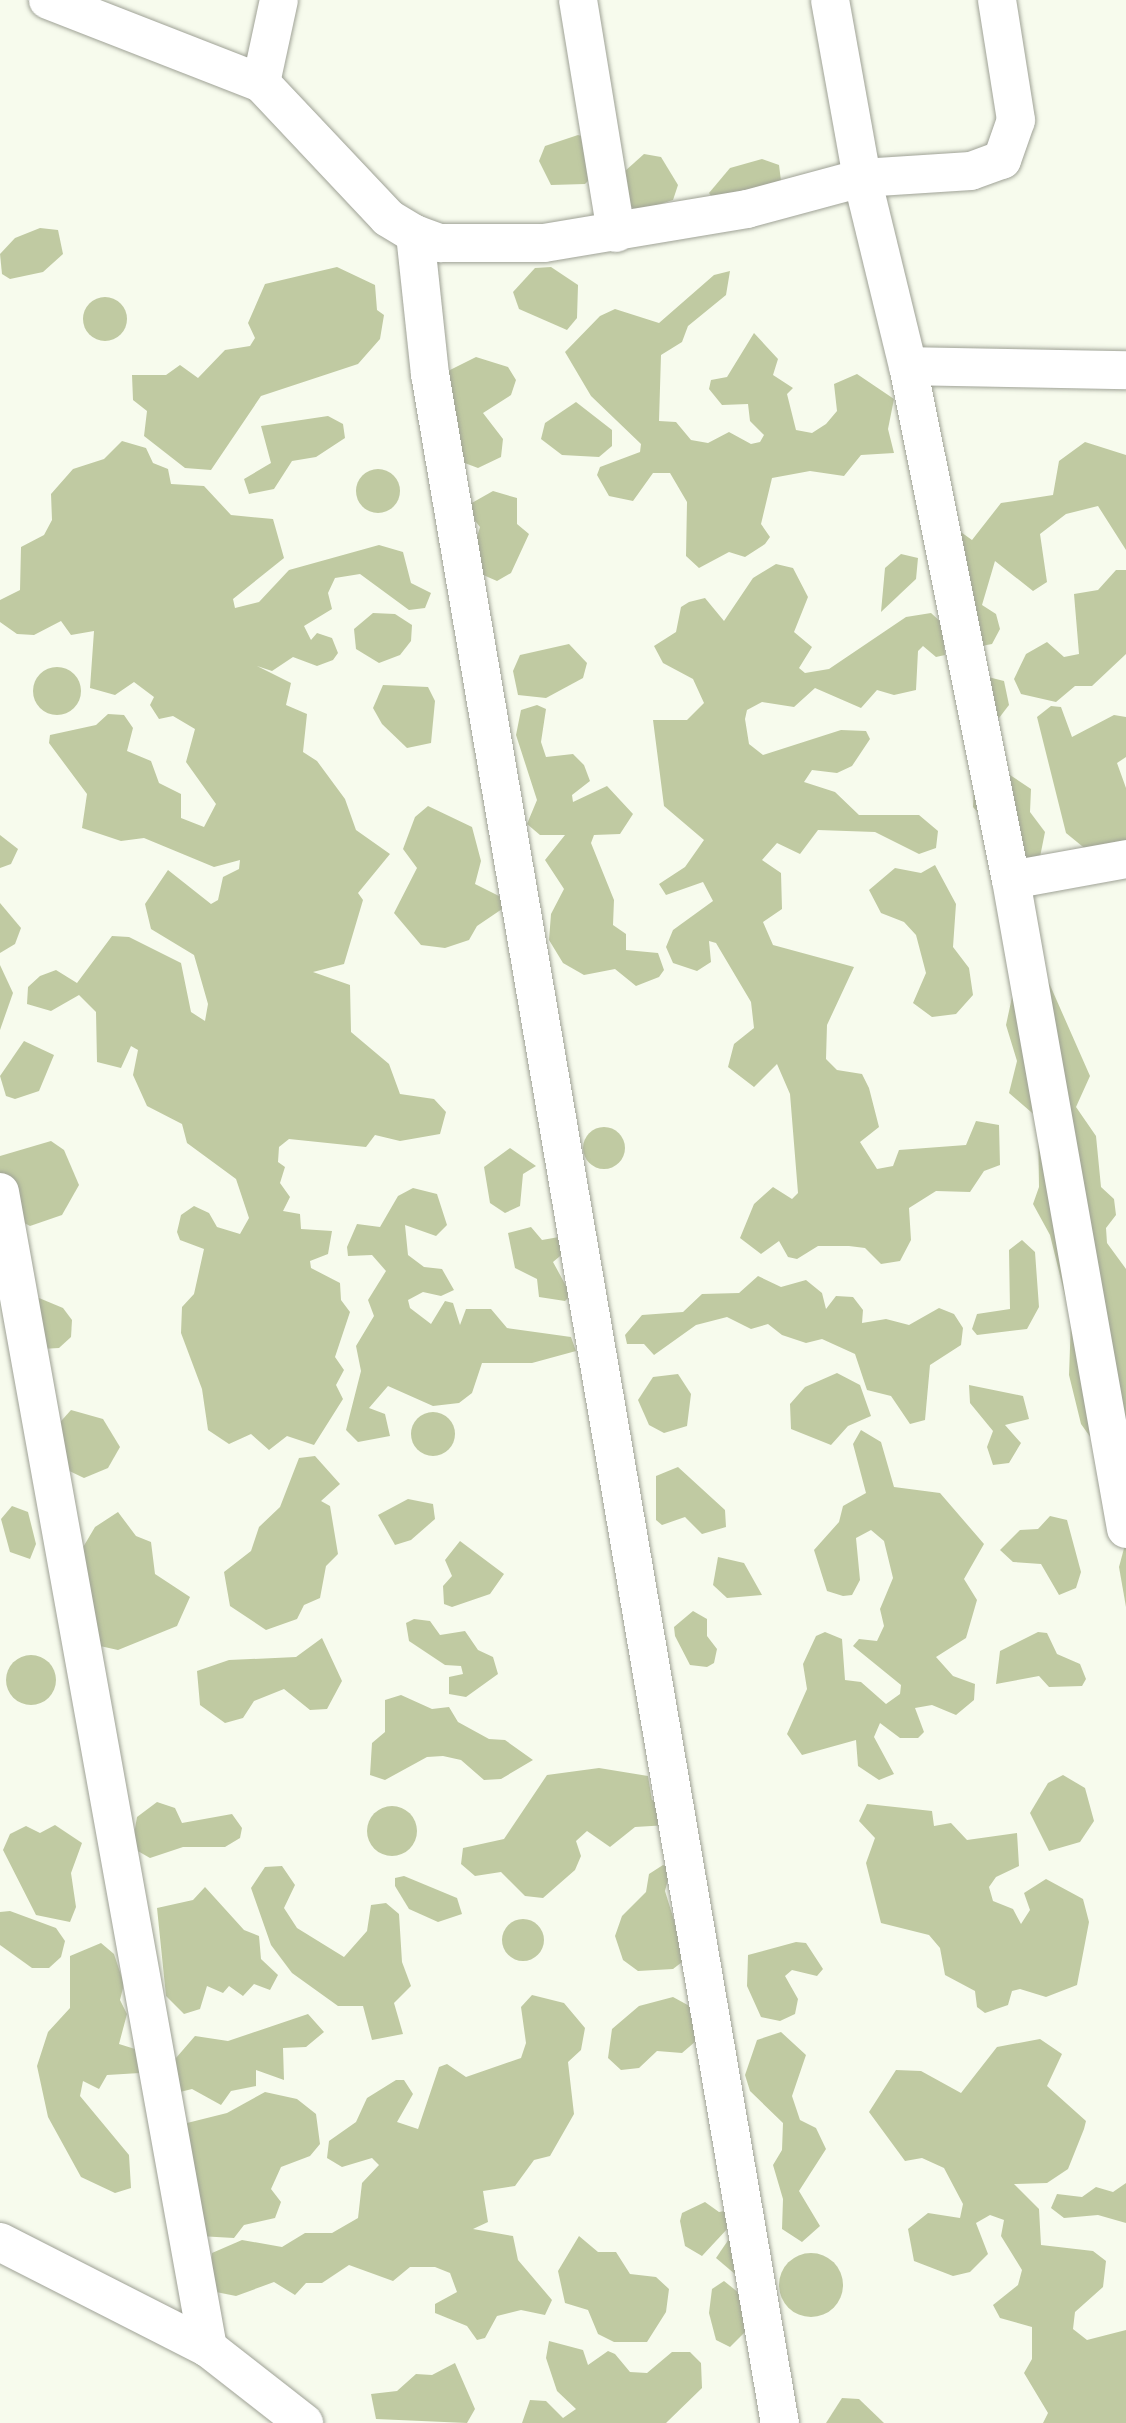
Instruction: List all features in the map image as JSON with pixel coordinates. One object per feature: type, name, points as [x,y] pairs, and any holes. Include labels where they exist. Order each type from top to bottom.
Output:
[{"type":"street","points":[[48,0],[261,83],[388,218],[415,234],[440,243],[544,243],[616,233],[862,178],[971,171],[1002,160],[1016,120],[997,0]]},
{"type":"street","points":[[261,83],[279,0]]},
{"type":"street","points":[[578,0],[616,233]]},
{"type":"street","points":[[830,0],[862,178],[908,366],[1011,880],[1126,1529]]},
{"type":"street","points":[[415,234],[430,374],[780,2423]]},
{"type":"street","points":[[908,366],[1126,370]]},
{"type":"street","points":[[1011,880],[1126,859]]},
{"type":"street","points":[[0,1192],[208,2348]]},
{"type":"street","points":[[0,2242],[208,2348],[297,2421]]},
{"type":"green space","points":[[578,135],[594,140],[597,172],[585,184],[551,185],[539,161],[545,146]]},
{"type":"green space","points":[[644,154],[661,157],[678,185],[673,200],[638,211],[605,189]]},
{"type":"green space","points":[[762,159],[779,165],[781,181],[720,208],[709,193],[730,168]]},
{"type":"green space","points":[[40,228],[58,230],[63,254],[43,272],[10,279],[2,274],[0,254],[15,238]]},
{"type":"green space","points":[[337,267],[375,285],[377,310],[384,315],[380,339],[358,364],[261,396],[211,470],[185,468],[144,436],[147,411],[133,400],[132,375],[166,375],[180,365],[198,378],[225,350],[250,346],[255,338],[248,323],[265,284]]},
{"type":"green space","points":[[551,267],[578,285],[577,318],[567,330],[519,309],[513,292],[535,268]]},
{"type":"green space","points":[[730,271],[726,295],[688,326],[682,342],[661,355],[659,421],[676,422],[691,440],[708,443],[729,432],[751,444],[760,442],[764,435],[750,421],[748,404],[722,405],[709,389],[711,380],[727,377],[754,333],[778,359],[773,375],[793,388],[787,394],[796,430],[812,433],[826,424],[837,411],[834,384],[857,374],[894,399],[888,429],[894,453],[861,455],[844,476],[810,471],[772,478],[761,524],[770,537],[765,544],[745,557],[729,552],[699,568],[686,556],[687,502],[670,473],[653,473],[633,501],[609,496],[597,475],[600,467],[640,452],[641,444],[591,396],[565,352],[600,316],[615,309],[659,323],[714,275]]},
{"type":"green space","points":[[105,297],[114,298],[121,303],[126,310],[126,328],[121,335],[114,340],[105,341],[96,340],[89,335],[84,328],[83,319],[84,310],[89,303],[96,298]]},
{"type":"green space","points":[[476,357],[508,367],[516,380],[511,395],[483,413],[503,439],[501,457],[478,468],[462,462],[446,372]]},
{"type":"green space","points":[[576,402],[612,430],[612,446],[599,457],[562,455],[541,439],[545,423]]},
{"type":"green space","points":[[328,416],[343,424],[345,438],[316,457],[292,461],[274,489],[249,494],[244,479],[271,463],[261,426]]},
{"type":"green space","points":[[122,441],[146,448],[153,463],[168,469],[171,484],[204,486],[231,515],[273,519],[284,558],[233,599],[235,608],[259,602],[289,570],[379,545],[403,552],[411,583],[431,593],[425,608],[409,610],[360,574],[335,578],[328,593],[332,609],[304,626],[311,640],[317,633],[332,638],[338,653],[333,660],[317,666],[293,657],[272,671],[257,666],[291,683],[286,705],[307,714],[303,752],[317,761],[345,799],[356,830],[390,854],[358,893],[363,900],[344,964],[313,972],[350,985],[351,1032],[389,1064],[400,1094],[434,1099],[446,1112],[440,1134],[400,1141],[375,1135],[366,1147],[289,1139],[279,1147],[278,1162],[285,1167],[280,1183],[290,1197],[283,1211],[300,1214],[301,1229],[332,1231],[328,1254],[310,1261],[311,1268],[340,1283],[341,1300],[350,1312],[335,1357],[344,1370],[336,1385],[343,1399],[314,1445],[287,1436],[269,1450],[251,1434],[229,1444],[208,1430],[202,1389],[181,1333],[182,1307],[194,1294],[204,1249],[180,1240],[177,1232],[181,1215],[194,1206],[209,1213],[217,1227],[240,1234],[249,1218],[236,1179],[187,1143],[182,1124],[147,1106],[133,1075],[138,1050],[131,1046],[121,1068],[97,1062],[96,1012],[79,995],[51,1011],[27,1004],[28,987],[40,976],[56,970],[77,983],[112,936],[129,937],[181,963],[191,1012],[205,1021],[208,1004],[194,955],[151,929],[145,904],[168,870],[211,904],[218,900],[223,877],[239,869],[240,860],[214,867],[144,838],[121,841],[82,828],[87,794],[49,743],[50,735],[96,725],[108,714],[124,715],[133,728],[127,751],[151,761],[159,783],[181,794],[181,818],[204,827],[216,804],[186,762],[195,729],[173,716],[159,719],[150,705],[154,697],[134,682],[115,695],[90,688],[94,631],[71,635],[61,621],[34,635],[17,634],[0,622],[0,600],[20,590],[21,547],[44,535],[52,520],[51,494],[73,469],[104,459]]},
{"type":"green space","points":[[1085,442],[1126,455],[1126,550],[1098,506],[1066,514],[1040,534],[1047,582],[1033,591],[995,561],[982,605],[996,614],[1000,629],[992,644],[976,647],[958,530],[972,540],[1001,503],[1053,495],[1059,461]]},
{"type":"green space","points":[[378,469],[393,476],[400,491],[393,506],[378,513],[363,506],[356,491],[363,476]]},
{"type":"green space","points":[[493,491],[517,498],[517,524],[529,534],[511,573],[497,581],[481,574],[475,544],[480,527],[469,513],[470,504]]},
{"type":"green space","points":[[901,554],[918,558],[916,579],[881,612],[885,568]]},
{"type":"green space","points":[[776,564],[793,568],[808,597],[794,632],[812,647],[799,668],[805,673],[829,669],[906,617],[931,613],[942,623],[945,655],[936,657],[923,646],[918,651],[916,690],[894,695],[877,690],[861,708],[815,688],[794,707],[762,702],[747,710],[745,719],[749,744],[763,755],[841,730],[866,731],[870,739],[852,766],[837,773],[812,770],[804,782],[835,792],[859,815],[919,815],[938,831],[936,848],[919,854],[875,832],[818,830],[800,854],[777,843],[762,860],[781,873],[782,909],[763,922],[773,945],[854,967],[827,1025],[826,1059],[837,1070],[862,1074],[869,1088],[879,1127],[860,1142],[877,1169],[893,1166],[899,1150],[966,1145],[976,1121],[999,1125],[1000,1165],[984,1171],[970,1192],[936,1191],[909,1208],[911,1240],[900,1261],[881,1264],[865,1248],[849,1246],[818,1246],[797,1259],[788,1257],[779,1241],[761,1254],[740,1238],[754,1204],[773,1187],[792,1199],[798,1193],[790,1094],[777,1064],[754,1087],[728,1067],[734,1044],[754,1028],[751,1002],[716,943],[709,941],[711,962],[697,971],[673,963],[666,947],[673,930],[713,901],[703,882],[666,895],[659,884],[685,867],[704,840],[664,806],[653,720],[687,720],[704,703],[693,679],[663,663],[654,646],[676,632],[681,607],[689,602],[705,598],[724,621],[753,578]]},
{"type":"green space","points":[[1116,570],[1126,570],[1126,654],[1092,686],[1075,686],[1056,702],[1021,694],[1014,679],[1026,654],[1047,642],[1064,657],[1079,654],[1074,594],[1098,590]]},
{"type":"green space","points":[[373,613],[395,614],[412,625],[411,641],[400,655],[379,663],[356,649],[354,629]]},
{"type":"green space","points":[[569,644],[587,663],[583,678],[546,698],[518,695],[513,671],[520,655]]},
{"type":"green space","points":[[57,667],[74,674],[81,691],[74,708],[57,715],[40,708],[33,691],[40,674]]},
{"type":"green space","points":[[980,675],[1004,681],[1009,705],[999,718],[983,722]]},
{"type":"green space","points":[[383,685],[428,687],[435,701],[431,743],[407,748],[382,724],[373,708]]},
{"type":"green space","points":[[537,705],[546,709],[541,742],[546,757],[573,754],[584,765],[590,781],[572,795],[573,802],[607,786],[633,814],[620,834],[594,835],[591,843],[614,900],[613,925],[626,934],[626,950],[658,953],[664,970],[659,977],[636,986],[615,969],[584,975],[563,963],[549,940],[551,914],[564,889],[545,860],[565,835],[540,835],[527,824],[537,800],[516,735],[521,710]]},
{"type":"green space","points":[[1051,706],[1061,707],[1072,737],[1114,715],[1126,717],[1126,757],[1117,763],[1126,788],[1126,850],[1093,855],[1066,833],[1037,717]]},
{"type":"green space","points":[[1010,775],[1031,789],[1030,812],[1045,832],[1040,857],[1027,867],[973,807],[974,789],[985,777]]},
{"type":"green space","points":[[428,806],[472,827],[481,861],[475,884],[505,899],[505,907],[477,926],[469,940],[445,948],[421,945],[394,913],[417,868],[403,849],[415,817]]},
{"type":"green space","points":[[0,835],[18,849],[11,864],[0,868]]},
{"type":"green space","points":[[935,865],[956,904],[953,947],[969,968],[973,995],[956,1014],[932,1017],[913,1003],[926,973],[916,935],[904,922],[881,913],[869,890],[895,868],[921,873]]},
{"type":"green space","points":[[0,903],[21,928],[15,944],[0,953]]},
{"type":"green space","points":[[0,965],[13,993],[0,1030]]},
{"type":"green space","points":[[1042,967],[1090,1076],[1076,1107],[1096,1136],[1101,1187],[1114,1199],[1116,1215],[1106,1228],[1107,1243],[1126,1269],[1126,1456],[1091,1438],[1081,1424],[1069,1375],[1071,1320],[1050,1235],[1033,1204],[1039,1187],[1038,1118],[1009,1093],[1017,1061],[1006,1025],[1014,988]]},
{"type":"green space","points":[[24,1041],[54,1055],[39,1091],[15,1099],[6,1096],[0,1076]]},
{"type":"green space","points":[[604,1127],[619,1133],[625,1148],[619,1163],[604,1169],[589,1163],[583,1148],[589,1133]]},
{"type":"green space","points":[[51,1141],[64,1150],[79,1185],[62,1215],[30,1226],[0,1210],[0,1156]]},
{"type":"green space","points":[[510,1148],[536,1166],[523,1174],[520,1206],[505,1213],[490,1203],[484,1167]]},
{"type":"green space","points":[[413,1188],[437,1194],[447,1225],[436,1236],[405,1225],[408,1255],[424,1267],[442,1269],[454,1290],[441,1296],[423,1292],[408,1300],[410,1308],[431,1324],[445,1301],[453,1303],[460,1325],[466,1309],[491,1309],[507,1328],[571,1337],[576,1351],[532,1363],[482,1363],[472,1393],[459,1403],[433,1406],[388,1386],[369,1408],[385,1414],[390,1436],[358,1442],[346,1430],[361,1371],[356,1346],[374,1316],[368,1300],[386,1271],[372,1255],[348,1256],[347,1247],[357,1224],[380,1227],[398,1196]]},
{"type":"green space","points":[[531,1227],[542,1240],[559,1237],[566,1251],[553,1262],[571,1295],[565,1301],[539,1297],[537,1279],[515,1268],[508,1233]]},
{"type":"green space","points":[[1022,1240],[1035,1252],[1039,1307],[1027,1329],[977,1335],[972,1329],[977,1314],[1010,1309],[1009,1250]]},
{"type":"green space","points":[[758,1276],[781,1287],[806,1280],[822,1293],[826,1309],[836,1296],[853,1297],[863,1310],[862,1323],[886,1319],[909,1325],[939,1308],[954,1314],[963,1328],[961,1345],[930,1365],[925,1420],[910,1424],[891,1396],[867,1390],[855,1354],[822,1339],[806,1343],[782,1335],[768,1324],[751,1329],[727,1317],[696,1325],[654,1355],[644,1344],[627,1344],[625,1335],[642,1315],[683,1312],[702,1294],[739,1293]]},
{"type":"green space","points":[[39,1298],[63,1308],[72,1320],[71,1337],[59,1348],[41,1349],[31,1301]]},
{"type":"green space","points":[[837,1373],[860,1385],[871,1416],[848,1426],[831,1445],[791,1429],[790,1404],[805,1387]]},
{"type":"green space","points":[[678,1374],[691,1394],[687,1426],[664,1433],[649,1425],[638,1400],[653,1377]]},
{"type":"green space","points":[[969,1385],[1023,1396],[1029,1419],[1005,1425],[1021,1443],[1009,1463],[993,1465],[987,1447],[993,1431],[970,1403]]},
{"type":"green space","points":[[71,1410],[103,1419],[120,1447],[108,1468],[84,1478],[61,1467],[54,1429]]},
{"type":"green space","points":[[433,1412],[448,1419],[455,1434],[448,1449],[433,1456],[418,1449],[411,1434],[418,1419]]},
{"type":"green space","points":[[861,1430],[881,1442],[894,1487],[940,1493],[984,1544],[964,1579],[977,1600],[966,1638],[936,1657],[953,1676],[975,1684],[974,1700],[956,1715],[932,1705],[915,1708],[924,1732],[918,1738],[900,1738],[880,1723],[874,1737],[894,1774],[879,1780],[858,1766],[856,1740],[802,1755],[787,1734],[807,1689],[803,1664],[816,1636],[825,1632],[842,1639],[845,1680],[861,1682],[886,1704],[900,1694],[901,1685],[853,1646],[859,1639],[877,1641],[884,1626],[880,1609],[893,1578],[884,1541],[871,1530],[856,1538],[860,1580],[852,1595],[843,1596],[827,1591],[814,1550],[839,1522],[843,1506],[866,1493],[853,1444]]},
{"type":"green space","points":[[315,1456],[340,1484],[321,1501],[330,1506],[338,1554],[326,1566],[320,1598],[304,1605],[297,1619],[266,1630],[230,1606],[224,1572],[251,1551],[259,1527],[280,1507],[299,1458]]},
{"type":"green space","points":[[678,1467],[725,1510],[726,1527],[702,1534],[685,1517],[662,1525],[656,1520],[656,1476]]},
{"type":"green space","points":[[408,1499],[433,1504],[435,1519],[411,1540],[395,1545],[378,1515]]},
{"type":"green space","points":[[12,1506],[28,1512],[36,1544],[30,1559],[10,1552],[1,1519]]},
{"type":"green space","points":[[118,1512],[136,1536],[151,1542],[155,1574],[190,1597],[177,1626],[118,1650],[100,1646],[82,1549],[95,1527]]},
{"type":"green space","points":[[1050,1516],[1067,1520],[1081,1572],[1076,1588],[1059,1595],[1041,1564],[1013,1562],[1000,1550],[1020,1530],[1038,1529]]},
{"type":"green space","points":[[460,1541],[504,1574],[490,1594],[452,1607],[444,1604],[443,1586],[452,1576],[445,1560]]},
{"type":"green space","points":[[1126,1541],[1126,1607],[1119,1567]]},
{"type":"green space","points":[[718,1557],[744,1563],[762,1595],[727,1598],[713,1585]]},
{"type":"green space","points":[[693,1611],[707,1619],[707,1636],[717,1649],[714,1663],[707,1667],[690,1665],[675,1636],[674,1627]]},
{"type":"green space","points":[[414,1619],[430,1621],[440,1635],[465,1631],[478,1650],[493,1657],[498,1674],[466,1697],[449,1694],[449,1677],[463,1674],[461,1666],[445,1665],[409,1641],[406,1623]]},
{"type":"green space","points":[[1038,1632],[1047,1633],[1057,1654],[1080,1664],[1086,1679],[1082,1686],[1049,1687],[1039,1676],[996,1684],[1000,1651]]},
{"type":"green space","points":[[322,1638],[342,1681],[327,1709],[310,1710],[284,1689],[254,1701],[243,1718],[225,1723],[200,1705],[197,1671],[229,1660],[296,1657]]},
{"type":"green space","points":[[31,1655],[49,1662],[56,1680],[49,1698],[31,1705],[13,1698],[6,1680],[13,1662]]},
{"type":"green space","points":[[401,1695],[432,1709],[449,1707],[458,1722],[489,1739],[505,1740],[533,1760],[501,1779],[484,1780],[461,1760],[443,1756],[427,1757],[385,1780],[370,1775],[372,1743],[385,1732],[385,1700]]},
{"type":"green space","points":[[599,1768],[648,1776],[652,1800],[676,1807],[668,1825],[635,1827],[610,1847],[587,1831],[576,1841],[581,1856],[575,1870],[543,1898],[525,1896],[501,1872],[475,1876],[461,1864],[463,1848],[504,1839],[547,1775]]},
{"type":"green space","points":[[1063,1775],[1085,1788],[1094,1821],[1080,1842],[1049,1851],[1030,1813],[1048,1783]]},
{"type":"green space","points":[[157,1802],[175,1808],[182,1823],[232,1814],[242,1828],[240,1838],[225,1847],[183,1847],[150,1858],[136,1850],[134,1834],[137,1817]]},
{"type":"green space","points":[[867,1804],[932,1811],[934,1826],[951,1823],[967,1840],[1017,1833],[1019,1866],[996,1877],[989,1887],[993,1901],[1013,1909],[1021,1924],[1030,1910],[1024,1893],[1046,1879],[1083,1899],[1089,1922],[1077,1985],[1046,1997],[1020,1989],[1012,1991],[1008,2005],[985,2013],[977,2007],[975,1991],[945,1975],[940,1948],[929,1935],[881,1923],[866,1863],[875,1838],[859,1821]]},
{"type":"green space","points":[[392,1806],[409,1814],[417,1831],[409,1848],[392,1856],[375,1848],[367,1831],[375,1814]]},
{"type":"green space","points":[[55,1825],[82,1843],[71,1873],[76,1907],[70,1922],[36,1915],[3,1850],[10,1834],[26,1826],[40,1833]]},
{"type":"green space","points":[[663,1865],[671,1868],[665,1891],[686,1959],[673,1969],[638,1971],[623,1960],[615,1936],[622,1916],[646,1892],[649,1874]]},
{"type":"green space","points":[[282,1866],[295,1885],[284,1908],[297,1928],[344,1957],[367,1931],[371,1905],[386,1903],[399,1914],[402,1962],[411,1986],[394,2003],[403,2034],[372,2040],[363,2006],[338,2006],[292,1973],[271,1945],[251,1888],[265,1867]]},
{"type":"green space","points":[[404,1876],[457,1898],[462,1914],[438,1922],[409,1909],[395,1886],[395,1878]]},
{"type":"green space","points":[[205,1887],[244,1930],[259,1936],[261,1959],[278,1975],[270,1990],[254,1984],[243,1996],[229,1986],[223,1993],[207,1986],[200,2009],[184,2014],[166,1996],[157,1908],[193,1900]]},
{"type":"green space","points":[[10,1911],[56,1928],[65,1941],[61,1957],[49,1968],[32,1968],[0,1945],[0,1912]]},
{"type":"green space","points":[[523,1919],[538,1925],[544,1940],[538,1955],[523,1961],[508,1955],[502,1940],[508,1925]]},
{"type":"green space","points":[[796,1942],[806,1943],[823,1969],[817,1976],[792,1970],[785,1976],[798,1999],[795,2014],[780,2021],[761,2017],[747,1986],[748,1955]]},
{"type":"green space","points":[[101,1943],[114,1954],[124,1984],[120,2000],[127,2014],[119,2044],[135,2049],[140,2073],[107,2075],[99,2089],[83,2081],[80,2096],[129,2155],[131,2188],[115,2193],[81,2177],[48,2117],[37,2066],[48,2032],[70,2008],[70,1956]]},
{"type":"green space","points":[[532,1995],[564,2003],[585,2028],[581,2050],[568,2062],[574,2114],[550,2156],[534,2160],[515,2186],[483,2191],[488,2222],[473,2229],[513,2236],[518,2260],[552,2300],[545,2315],[521,2310],[497,2316],[485,2338],[477,2340],[467,2326],[435,2313],[435,2304],[457,2292],[450,2273],[435,2267],[410,2267],[393,2281],[349,2265],[322,2283],[306,2283],[295,2295],[274,2282],[236,2296],[211,2291],[212,2253],[242,2240],[282,2247],[305,2233],[332,2233],[358,2218],[362,2183],[379,2165],[372,2158],[342,2167],[327,2158],[329,2141],[356,2122],[367,2098],[396,2080],[404,2080],[413,2094],[397,2122],[418,2129],[439,2067],[447,2064],[466,2077],[521,2058],[526,2043],[521,2007]]},
{"type":"green space","points":[[673,1997],[695,2009],[696,2041],[682,2053],[657,2051],[639,2068],[621,2070],[608,2058],[612,2029],[639,2006]]},
{"type":"green space","points":[[308,2014],[324,2032],[306,2047],[283,2048],[284,2080],[256,2070],[256,2086],[231,2091],[221,2105],[192,2089],[176,2093],[163,2073],[195,2036],[228,2041]]},
{"type":"green space","points":[[781,2032],[806,2055],[792,2096],[800,2120],[816,2128],[826,2149],[799,2191],[820,2226],[802,2242],[782,2229],[783,2199],[773,2165],[782,2150],[783,2123],[750,2091],[745,2075],[757,2040]]},
{"type":"green space","points":[[1040,2039],[1062,2054],[1047,2086],[1086,2121],[1068,2169],[1047,2183],[1014,2184],[1039,2209],[1041,2245],[1093,2251],[1106,2261],[1103,2287],[1075,2312],[1073,2329],[1087,2340],[1126,2330],[1126,2423],[1043,2423],[1048,2413],[1024,2373],[1032,2359],[1032,2327],[1000,2318],[993,2305],[1018,2285],[1022,2270],[1001,2236],[1004,2220],[990,2215],[976,2223],[988,2254],[970,2272],[953,2276],[914,2261],[908,2229],[928,2213],[960,2218],[963,2204],[944,2168],[922,2158],[905,2161],[869,2112],[896,2070],[921,2071],[961,2093],[997,2047]]},
{"type":"green space","points":[[265,2092],[297,2099],[316,2114],[320,2144],[310,2156],[281,2167],[271,2189],[281,2202],[275,2218],[244,2225],[234,2238],[199,2236],[187,2123],[227,2113]]},
{"type":"green space","points":[[1126,2183],[1126,2223],[1098,2215],[1064,2218],[1051,2208],[1057,2194],[1082,2197],[1096,2187],[1113,2192]]},
{"type":"green space","points":[[705,2202],[719,2212],[736,2209],[729,2227],[702,2256],[685,2246],[680,2221],[682,2213]]},
{"type":"green space","points":[[579,2236],[598,2252],[616,2252],[630,2274],[656,2277],[669,2289],[666,2312],[647,2342],[614,2342],[598,2334],[588,2310],[565,2303],[558,2271]]},
{"type":"green space","points":[[731,2236],[742,2280],[716,2258]]},
{"type":"green space","points":[[811,2253],[823,2255],[834,2262],[841,2273],[841,2297],[834,2308],[823,2315],[811,2317],[799,2315],[788,2308],[781,2297],[779,2285],[781,2273],[788,2262],[799,2255]]},
{"type":"green space","points":[[724,2281],[744,2297],[747,2330],[730,2347],[716,2340],[709,2313],[712,2289]]},
{"type":"green space","points":[[549,2341],[583,2350],[588,2365],[608,2351],[615,2354],[630,2372],[647,2373],[672,2352],[690,2352],[701,2363],[702,2388],[666,2423],[522,2423],[530,2400],[546,2401],[563,2418],[576,2409],[557,2391],[546,2358]]},
{"type":"green space","points":[[455,2363],[475,2409],[467,2423],[376,2419],[371,2394],[397,2391],[416,2374],[432,2375]]},
{"type":"green space","points":[[842,2398],[859,2399],[884,2423],[826,2423]]}]
